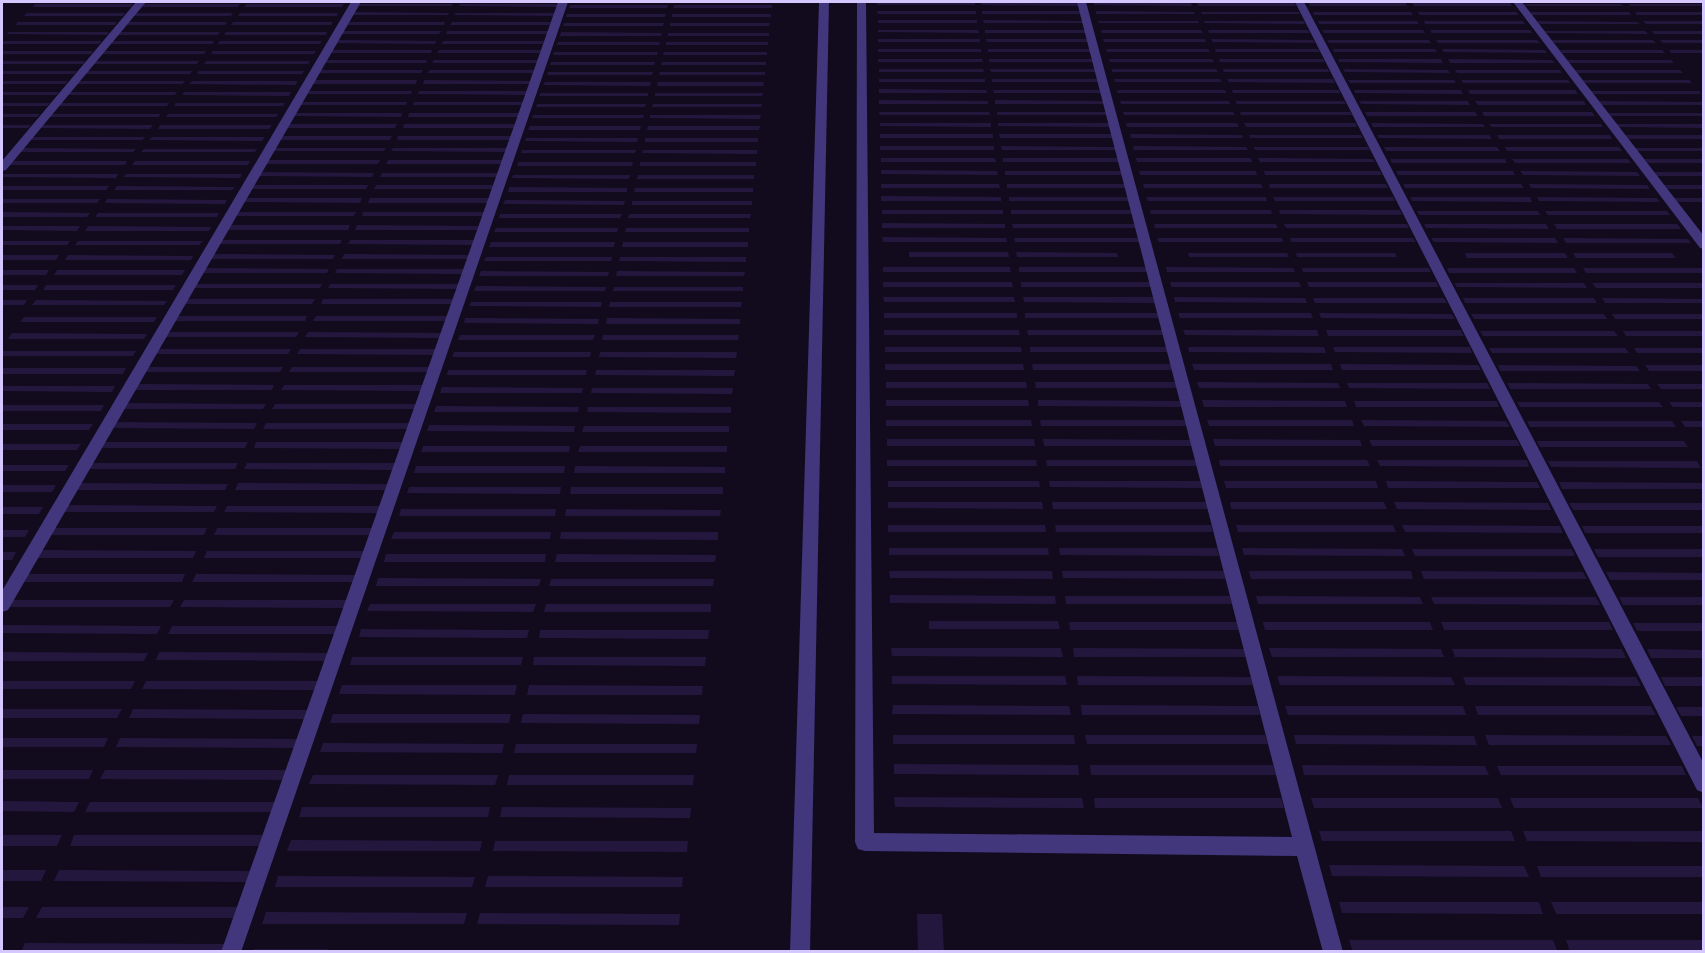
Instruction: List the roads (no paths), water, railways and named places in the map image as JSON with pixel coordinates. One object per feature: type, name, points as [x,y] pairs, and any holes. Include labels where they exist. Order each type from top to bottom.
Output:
[{"type":"lane","points":[[2,168],[141,2]]},
{"type":"lane","points":[[2,605],[356,2]]},
{"type":"lane","points":[[231,951],[563,2]]},
{"type":"lane","points":[[800,951],[824,2]]},
{"type":"lane","points":[[861,2],[865,842],[1304,847]]},
{"type":"lane","points":[[1082,2],[1333,951]]},
{"type":"lane","points":[[1299,2],[1704,784]]},
{"type":"lane","points":[[1517,2],[1704,245]]}]
